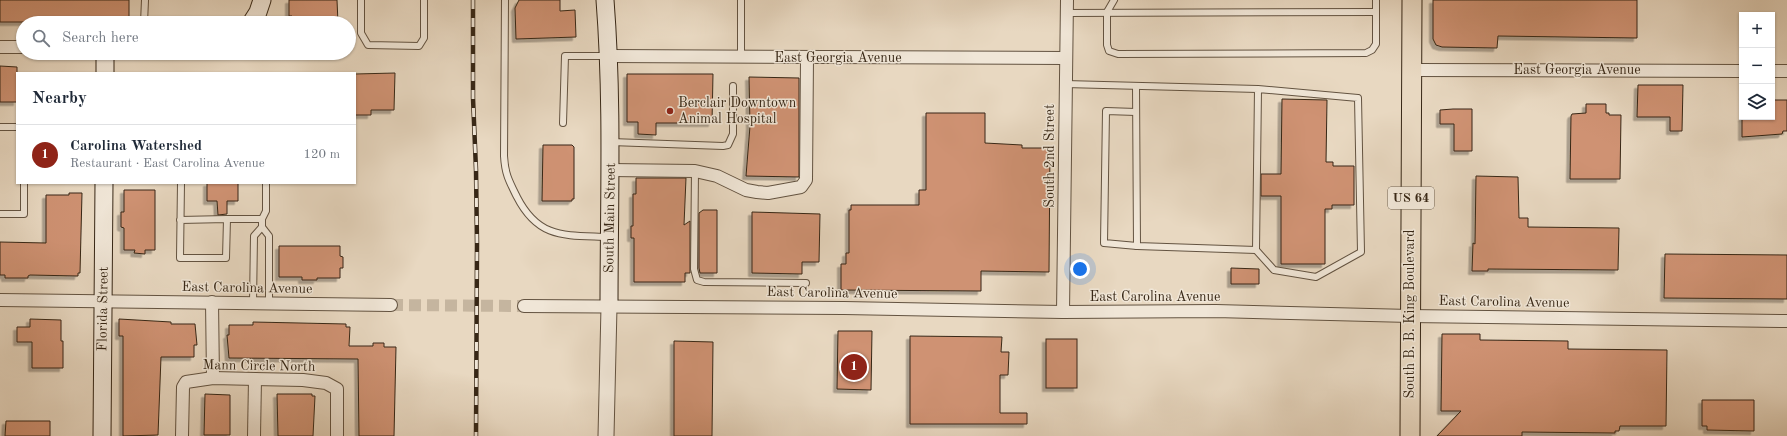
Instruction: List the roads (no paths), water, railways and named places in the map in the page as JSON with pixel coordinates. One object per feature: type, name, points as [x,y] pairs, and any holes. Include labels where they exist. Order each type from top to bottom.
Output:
[{"type":"main road","name":"South Main Street","points":[[605,0],[610,56],[611,142],[609,307]]},
{"type":"main road","name":"South B. B. King Boulevard","points":[[1410,436],[1413,70],[1412,0]]},
{"type":"main road","points":[[105,60],[105,72]]},
{"type":"main road","name":"Florida Street","points":[[102,436],[104,184]]},
{"type":"street","name":"South 2nd Street","points":[[1063,312],[1067,0]]},
{"type":"street","points":[[0,47],[16,48]]},
{"type":"street","name":"East Georgia Avenue","points":[[610,56],[741,58],[1066,58]]},
{"type":"street","points":[[610,170],[695,171],[717,176],[746,190],[768,193],[801,187],[806,180],[807,58]]},
{"type":"street","name":"East Georgia Avenue","points":[[1413,70],[1739,71]]},
{"type":"street","points":[[1775,71],[1787,71]]},
{"type":"street","name":"East Carolina Avenue","points":[[0,300],[103,300],[391,305]]},
{"type":"street","points":[[212,302],[212,378]]},
{"type":"street","name":"East Carolina Avenue","points":[[524,306],[844,308],[1063,312],[1216,311],[1410,316],[1787,321]]},
{"type":"street","name":"South Main Street","points":[[606,436],[609,307]]},
{"type":"street","name":"Mann Circle North","points":[[182,436],[182,387],[186,382],[212,378],[303,380],[326,383],[337,389],[337,436]]},
{"type":"street","points":[[254,436],[255,379]]},
{"type":"lane","points":[[144,16],[145,0]]},
{"type":"lane","points":[[361,0],[361,33],[368,45],[419,46],[424,38],[424,0]]},
{"type":"lane","points":[[505,0],[505,173],[518,199],[530,218],[541,227],[560,234],[609,237]]},
{"type":"lane","points":[[741,0],[741,58]]},
{"type":"lane","points":[[1114,0],[1107,12],[1107,45],[1109,51],[1118,54],[1366,53],[1372,50],[1376,44],[1376,0]]},
{"type":"lane","points":[[1066,13],[1376,12]]},
{"type":"lane","points":[[563,122],[565,56],[610,56]]},
{"type":"lane","points":[[1065,84],[1258,89],[1358,98],[1361,252],[1316,278],[1274,270],[1256,250],[1258,89]]},
{"type":"lane","points":[[611,142],[728,145],[734,134],[733,86]]},
{"type":"lane","points":[[1136,86],[1137,246]]},
{"type":"lane","points":[[1136,112],[1106,111],[1104,243],[1137,246],[1256,250]]},
{"type":"lane","points":[[0,127],[16,128]]},
{"type":"lane","points":[[695,171],[694,269],[697,280],[704,282],[806,283]]},
{"type":"lane","points":[[0,214],[24,214],[24,184]]},
{"type":"lane","points":[[181,184],[180,258],[226,258],[226,220]]},
{"type":"lane","points":[[266,184],[266,211],[262,219],[262,227],[269,236],[268,303]]},
{"type":"lane","points":[[180,220],[262,219]]},
{"type":"lane","points":[[253,303],[254,236],[262,227]]},
{"type":"tunnel","points":[[391,305],[524,306]]},
{"type":"railway","points":[[473,0],[473,98],[477,244],[476,436]]},
{"type":"place","name":"Berclair Downtown Animal Hospital","points":[[670,111]]},
{"type":"place","name":"Carolina Watershed","points":[[854,367]]}]
